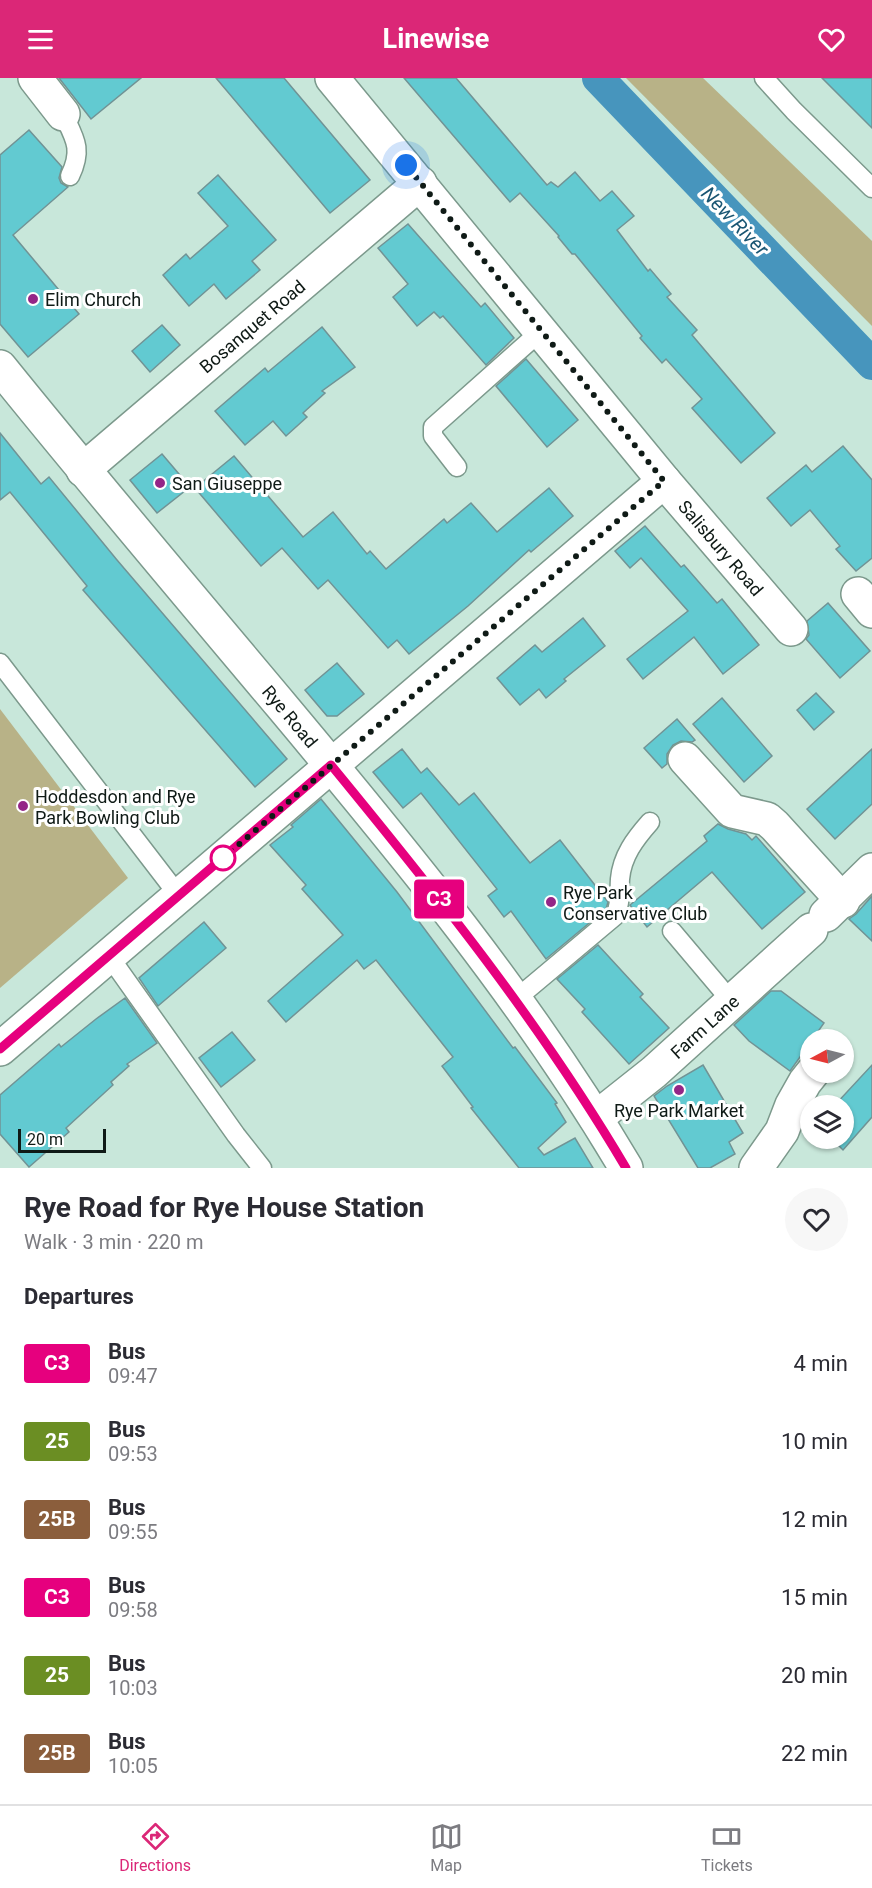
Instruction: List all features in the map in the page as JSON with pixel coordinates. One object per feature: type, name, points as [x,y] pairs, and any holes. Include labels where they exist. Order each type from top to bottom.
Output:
[{"type":"street","name":"Salisbury Road","points":[[332,78],[664,481],[791,629]]},
{"type":"street","points":[[43,81],[63,114]]},
{"type":"street","name":"Bosanquet Road","points":[[83,470],[420,183]]},
{"type":"street","name":"Rye Road","points":[[0,367],[429,886],[516,999],[596,1118],[626,1168]]},
{"type":"street","points":[[0,1049],[664,481]]},
{"type":"street","points":[[685,759],[732,811],[767,819],[775,826],[827,915]]},
{"type":"street","name":"Farm Lane","points":[[596,1118],[654,1072],[732,1002],[827,915],[872,870]]},
{"type":"street","points":[[756,1168],[782,1131],[792,1105],[804,1083]]},
{"type":"lane","points":[[764,78],[872,188]]},
{"type":"lane","points":[[63,114],[77,142],[77,161],[70,176]]},
{"type":"lane","points":[[457,467],[433,436],[433,427],[541,331]]},
{"type":"lane","points":[[0,663],[179,896]]},
{"type":"lane","points":[[516,999],[615,916],[619,908],[623,865],[629,849],[650,822]]},
{"type":"lane","points":[[672,931],[732,1002]]},
{"type":"lane","points":[[109,956],[262,1168]]},
{"type":"shaded area","points":[[626,78],[703,78],[872,241],[872,326]]},
{"type":"shaded area","points":[[0,709],[128,878],[0,988]]},
{"type":"building","points":[[59,78],[141,78],[91,119]]},
{"type":"building","points":[[216,78],[284,78],[370,180],[330,213]]},
{"type":"building","points":[[404,78],[456,78],[547,185],[551,182],[558,187],[575,172],[600,201],[612,191],[634,216],[617,230],[648,271],[650,269],[671,294],[667,297],[697,330],[692,335],[775,433],[741,463],[692,408],[702,399],[666,359],[662,363],[575,254],[572,254],[520,193],[510,202]]},
{"type":"building","points":[[822,78],[872,78],[872,128]]},
{"type":"building","points":[[29,130],[62,167],[59,178],[61,183],[68,187],[13,235],[79,314],[28,357],[0,324],[0,155]]},
{"type":"building","points":[[218,175],[276,240],[252,261],[260,270],[226,299],[214,284],[189,306],[163,275],[186,254],[190,259],[228,226],[198,193]]},
{"type":"building","points":[[408,224],[481,307],[485,303],[514,338],[486,365],[443,316],[440,318],[434,312],[417,326],[393,297],[408,284],[378,248]]},
{"type":"building","points":[[162,325],[180,345],[150,372],[132,351]]},
{"type":"building","points":[[322,327],[355,367],[322,391],[325,393],[303,413],[307,417],[286,436],[273,421],[245,445],[215,411],[265,368],[268,372]]},
{"type":"building","points":[[526,359],[578,420],[547,447],[496,386]]},
{"type":"building","points":[[0,433],[41,484],[49,477],[287,759],[255,787],[83,590],[87,586],[10,492],[0,500]]},
{"type":"building","points":[[843,446],[872,480],[872,558],[856,571],[836,549],[840,546],[810,510],[791,526],[767,498],[806,465],[812,472]]},
{"type":"building","name":"San Giuseppe","points":[[162,454],[190,487],[157,513],[130,480]]},
{"type":"building","points":[[234,456],[303,537],[333,512],[367,554],[370,551],[386,569],[444,519],[447,523],[471,503],[497,532],[549,488],[573,516],[531,552],[529,550],[468,606],[409,654],[397,640],[388,648],[328,580],[318,589],[282,548],[261,566],[195,488]]},
{"type":"building","points":[[645,526],[681,567],[684,565],[717,603],[722,599],[759,645],[723,674],[694,637],[643,679],[627,659],[688,611],[641,558],[630,568],[615,551]]},
{"type":"building","points":[[828,603],[870,651],[840,678],[806,639],[809,635],[807,621]]},
{"type":"building","points":[[583,618],[605,646],[564,679],[566,681],[546,698],[539,689],[520,705],[497,678],[535,645],[542,652]]},
{"type":"building","points":[[337,663],[364,694],[337,716],[327,716],[305,690]]},
{"type":"building","points":[[816,693],[834,712],[814,730],[797,710]]},
{"type":"building","points":[[722,698],[772,756],[744,782],[693,724]]},
{"type":"building","points":[[677,719],[695,740],[681,741],[673,745],[667,754],[667,764],[662,768],[644,748]]},
{"type":"building","points":[[402,749],[421,773],[427,768],[459,805],[474,793],[530,863],[560,840],[608,902],[606,909],[546,959],[511,911],[504,917],[488,896],[497,889],[421,793],[403,808],[373,772]]},
{"type":"building","points":[[872,749],[872,804],[835,839],[807,809]]},
{"type":"building","points":[[321,799],[397,892],[513,1048],[515,1047],[557,1103],[555,1104],[566,1122],[538,1148],[544,1155],[575,1138],[593,1168],[519,1168],[471,1108],[473,1107],[442,1066],[453,1057],[376,960],[364,969],[357,960],[286,1022],[268,1001],[343,935],[302,889],[306,885],[270,845],[293,827],[291,825]]},
{"type":"building","points":[[718,824],[746,834],[752,840],[756,836],[805,892],[762,929],[712,872],[647,927],[630,905],[707,841],[704,836]]},
{"type":"building","points":[[872,896],[872,941],[849,919]]},
{"type":"building","points":[[204,922],[226,948],[158,1006],[139,978]]},
{"type":"building","points":[[598,945],[643,994],[640,997],[669,1028],[629,1064],[582,1012],[585,1009],[557,979]]},
{"type":"building","points":[[771,991],[781,991],[824,1023],[820,1029],[800,1029],[800,1057],[790,1071],[749,1041],[734,1025]]},
{"type":"building","points":[[125,998],[157,1043],[127,1064],[129,1066],[111,1082],[113,1085],[66,1128],[69,1132],[29,1167],[0,1134],[0,1095],[59,1044],[61,1047]]},
{"type":"building","points":[[232,1032],[255,1060],[221,1087],[199,1058]]},
{"type":"building","points":[[703,1065],[743,1133],[729,1142],[735,1154],[710,1168],[698,1168],[654,1096]]},
{"type":"building","points":[[872,1065],[872,1117],[854,1137],[854,1095],[844,1095]]},
{"type":"waterway","name":"New River","points":[[598,78],[872,364]]},
{"type":"bus line","name":"C3","points":[[0,1049],[331,765],[429,886],[516,999],[596,1118],[626,1168]]},
{"type":"place","name":"Elim Church","points":[[33,299]]},
{"type":"place","name":"San Giuseppe","points":[[160,483]]},
{"type":"place","name":"Hoddesdon and Rye Park Bowling Club","points":[[23,806]]},
{"type":"place","name":"Rye Park Conservative Club","points":[[551,902]]},
{"type":"place","name":"Rye Park Market","points":[[679,1090]]},
{"type":"route","points":[[223,858],[664,481],[406,165]]}]
